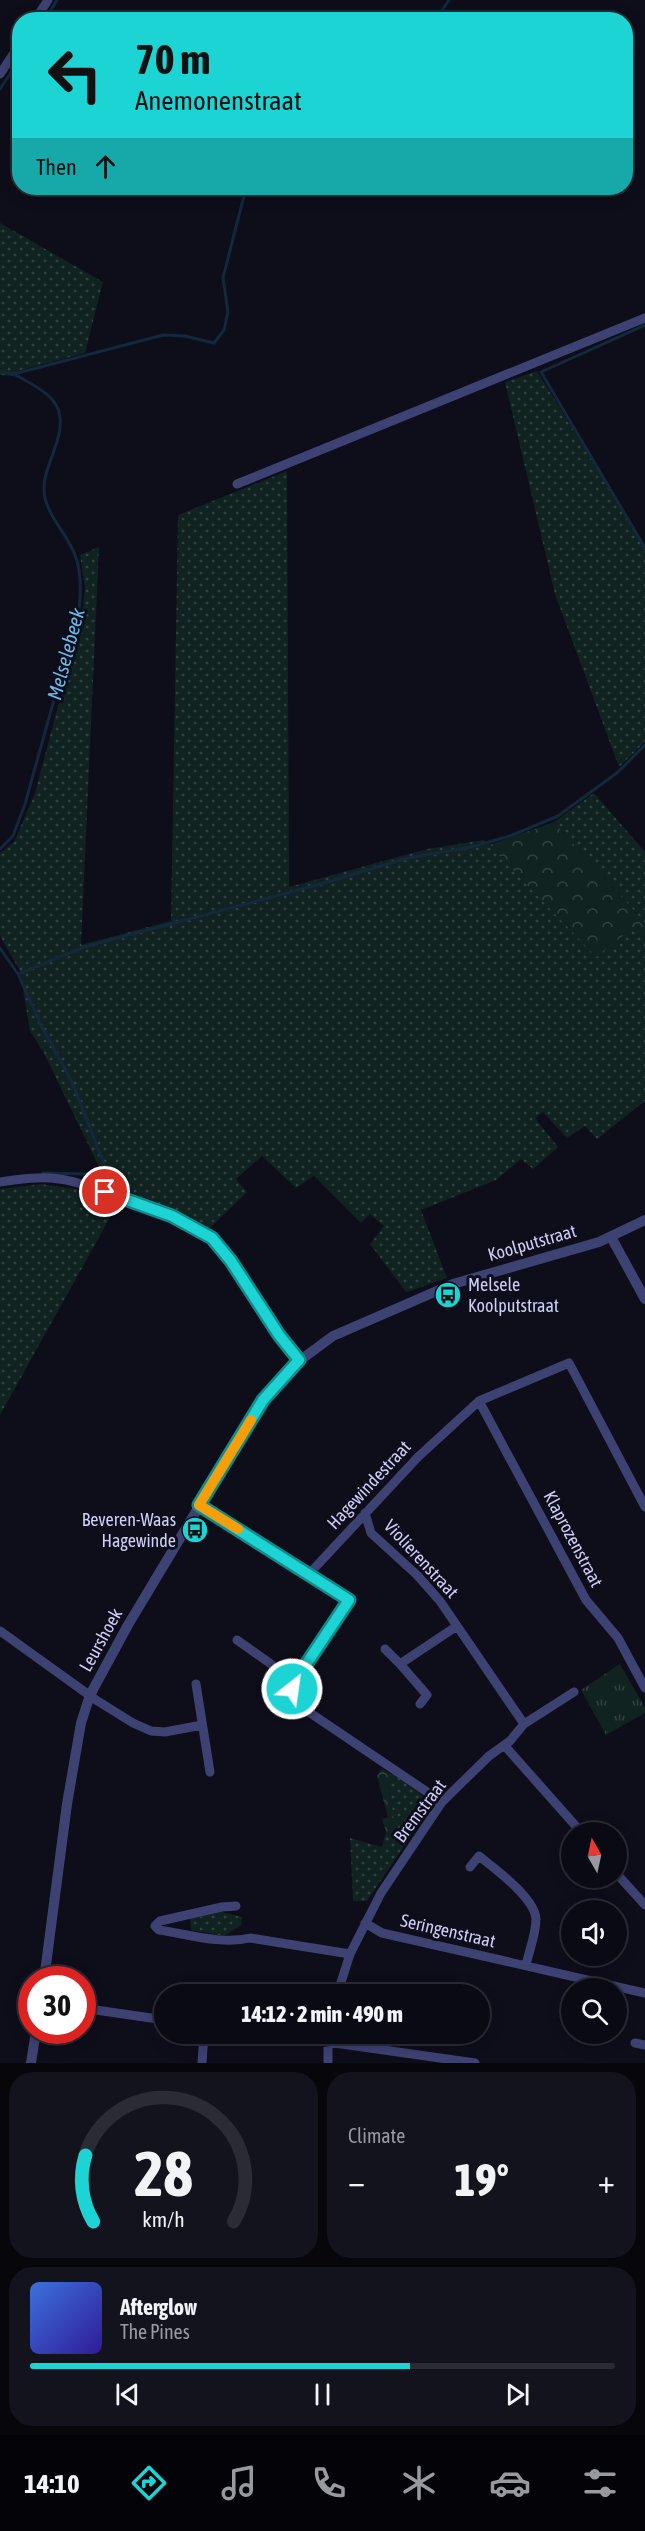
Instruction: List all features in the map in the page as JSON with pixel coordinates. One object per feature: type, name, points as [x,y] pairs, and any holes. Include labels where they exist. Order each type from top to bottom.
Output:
[{"type":"street","points":[[0,74],[12,56]]},
{"type":"street","points":[[237,484],[645,318]]},
{"type":"street","points":[[0,1182],[41,1178],[78,1183],[172,1216],[212,1238],[231,1261],[279,1335],[299,1360]]},
{"type":"street","name":"Koolputstraat","points":[[299,1360],[333,1336],[424,1295],[486,1273],[611,1237],[645,1220]]},
{"type":"street","points":[[611,1237],[645,1299]]},
{"type":"street","name":"Leurshoek","points":[[46,1966],[67,1804],[81,1723],[90,1695],[128,1625],[263,1400],[299,1360]]},
{"type":"street","name":"Hagewindestraat","points":[[309,1574],[418,1457],[479,1401],[569,1363],[645,1507]]},
{"type":"street","name":"Klaprozenstraat","points":[[479,1401],[586,1600],[618,1638],[645,1688]]},
{"type":"street","points":[[199,1505],[349,1600],[295,1681],[292,1695],[294,1702],[442,1802]]},
{"type":"street","name":"Violierenstraat","points":[[365,1513],[370,1533],[417,1575],[440,1601],[524,1724]]},
{"type":"street","name":"Violierenstraat","points":[[399,1664],[457,1626]]},
{"type":"street","points":[[0,1631],[19,1647],[110,1710],[151,1731],[165,1732],[202,1725]]},
{"type":"street","points":[[237,1640],[295,1681]]},
{"type":"street","points":[[385,1649],[427,1695],[420,1704]]},
{"type":"street","points":[[196,1684],[210,1772]]},
{"type":"street","name":"Bremstraat","points":[[340,1984],[350,1954],[381,1893],[442,1802],[524,1724],[574,1692]]},
{"type":"street","points":[[504,1745],[572,1822]]},
{"type":"street","points":[[470,1867],[476,1854],[510,1883],[536,1915],[526,1965]]},
{"type":"street","points":[[627,1885],[645,1905]]},
{"type":"street","points":[[236,1906],[222,1907],[160,1922],[155,1926],[159,1930],[241,1940],[250,1938],[350,1954]]},
{"type":"street","name":"Seringenstraat","points":[[365,1923],[382,1933],[645,1993]]},
{"type":"street","points":[[96,2010],[154,2018]]},
{"type":"street","points":[[31,2063],[34,2044]]},
{"type":"street","points":[[202,2063],[203,2044]]},
{"type":"street","points":[[328,2044],[328,2063]]},
{"type":"street","points":[[361,2044],[475,2063]]},
{"type":"green space","points":[[0,223],[103,282],[85,353],[18,371],[13,376],[0,375]]},
{"type":"green space","points":[[537,371],[645,546],[645,742],[619,767],[555,594],[505,382]]},
{"type":"green space","points":[[287,471],[289,887],[427,849],[483,840],[634,926],[645,939],[645,1101],[597,1139],[585,1126],[567,1138],[543,1112],[535,1118],[558,1147],[533,1169],[521,1159],[496,1180],[421,1210],[447,1278],[406,1292],[370,1244],[384,1226],[370,1214],[361,1223],[314,1176],[296,1188],[262,1156],[236,1179],[247,1192],[210,1228],[99,1178],[102,1173],[44,1053],[30,1031],[20,971],[0,936],[0,853],[14,842],[35,793],[82,615],[85,588],[80,555],[99,547],[81,945],[171,921],[178,515]]},
{"type":"green space","points":[[594,793],[645,852],[645,923],[554,822]]},
{"type":"green space","points":[[554,822],[645,923],[645,939],[634,927],[596,957],[489,845]]},
{"type":"green space","points":[[41,1184],[77,1189],[117,1205],[0,1415],[0,1189]]},
{"type":"green space","points":[[620,1664],[645,1708],[645,1713],[606,1735],[581,1690]]},
{"type":"green space","points":[[382,1769],[397,1777],[388,1785],[396,1830],[386,1832],[382,1819],[388,1817],[377,1776]]},
{"type":"green space","points":[[397,1777],[426,1798],[428,1811],[367,1901],[353,1901],[350,1838],[382,1847],[386,1832],[396,1830],[388,1785]]},
{"type":"green space","points":[[222,1912],[242,1917],[241,1925],[224,1936],[191,1930],[190,1919]]},
{"type":"waterway","name":"Melselebeek","points":[[50,12],[57,0]]},
{"type":"waterway","name":"Melselebeek","points":[[441,12],[449,0]]},
{"type":"waterway","name":"Melselebeek","points":[[0,89],[12,71]]},
{"type":"waterway","name":"Melselebeek","points":[[0,372],[14,374],[163,335],[185,336],[214,343],[224,330],[228,312],[223,278],[244,195]]},
{"type":"waterway","points":[[645,325],[541,372],[645,548]]},
{"type":"waterway","name":"Melselebeek","points":[[0,849],[13,836],[25,804],[79,610],[80,589],[79,568],[75,555],[45,498],[46,472],[59,435],[58,409],[43,391],[14,374]]},
{"type":"waterway","points":[[18,974],[84,947],[317,885],[408,858],[472,847],[510,836],[558,816],[618,772],[645,745]]},
{"type":"waterway","name":"Melselebeek","points":[[0,948],[18,974],[41,1025],[72,1082],[106,1169],[85,1174],[43,1173]]},
{"type":"slow traffic","points":[[238,1529],[199,1505],[251,1420]]},
{"type":"place","name":"Melsele Koolputstraat","points":[[448,1295]]},
{"type":"place","name":"Beveren-Waas Hagewinde","points":[[195,1530]]},
{"type":"route","points":[[105,1192],[172,1216],[212,1238],[231,1261],[279,1335],[299,1360],[263,1400],[199,1505],[349,1600],[292,1689]]}]
